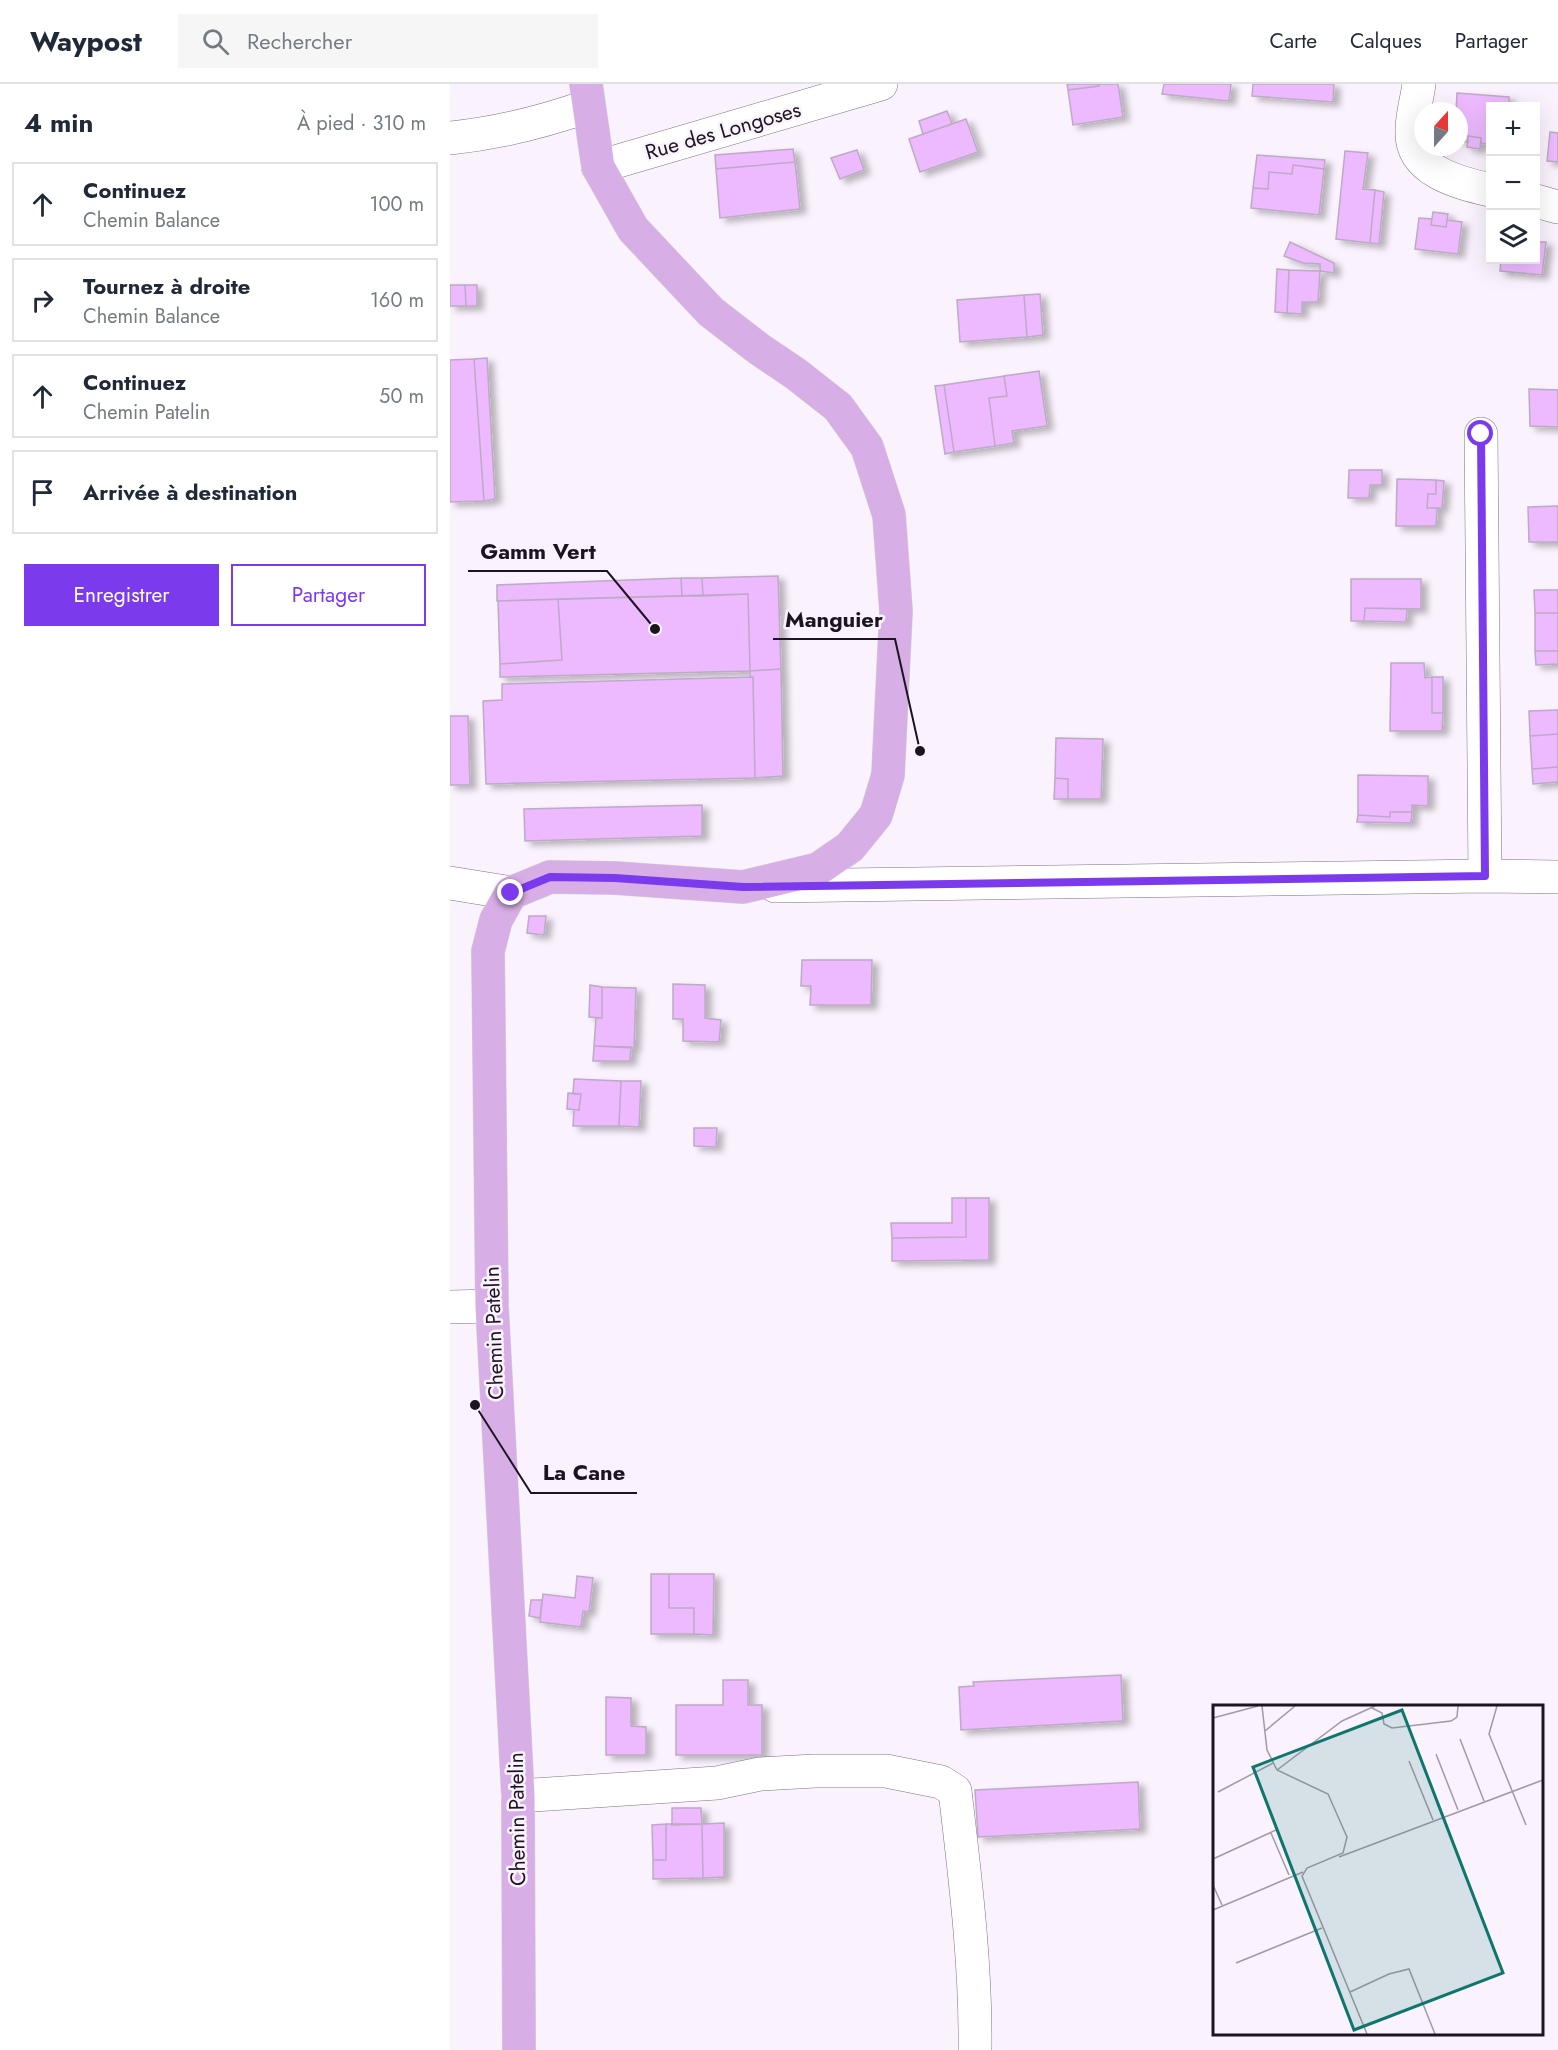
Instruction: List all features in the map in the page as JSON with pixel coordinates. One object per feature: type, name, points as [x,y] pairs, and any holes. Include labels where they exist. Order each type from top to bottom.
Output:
[{"type":"main road","points":[[511,893],[550,877],[615,878],[743,887],[818,869],[850,847],[876,815],[888,775],[895,622],[889,514],[867,447],[838,407],[711,312],[633,229],[598,167],[587,95]]},
{"type":"main road","name":"Chemin Patelin","points":[[511,893],[496,920],[488,951],[492,1306],[518,1796],[519,2050]]},
{"type":"street","name":"Rue des Longoses","points":[[598,167],[882,84]]},
{"type":"street","points":[[1419,84],[1411,132],[1415,148],[1424,162],[1436,172],[1452,181],[1486,189]]},
{"type":"street","points":[[450,138],[509,130],[546,121],[587,95]]},
{"type":"street","points":[[1540,202],[1558,207]]},
{"type":"street","points":[[1481,434],[1485,876]]},
{"type":"street","points":[[743,887],[1485,876],[1558,877]]},
{"type":"street","points":[[450,883],[511,893]]},
{"type":"street","points":[[450,1307],[492,1306]]},
{"type":"street","points":[[518,1796],[717,1783],[760,1774],[815,1771],[886,1771],[941,1782],[955,1791],[969,1913],[975,2050]]},
{"type":"building","points":[[1067,84],[1099,84],[1099,86],[1068,90]]},
{"type":"building","points":[[1099,84],[1118,84],[1123,117],[1073,125],[1068,90],[1099,86]]},
{"type":"building","points":[[1164,84],[1231,84],[1229,101],[1162,94]]},
{"type":"building","points":[[1253,84],[1334,84],[1333,102],[1252,96]]},
{"type":"building","points":[[1457,93],[1509,97],[1509,102],[1486,102],[1486,144],[1481,143],[1481,138],[1468,136],[1468,102],[1456,102]]},
{"type":"building","points":[[947,111],[952,124],[923,134],[919,121]]},
{"type":"building","points":[[966,119],[978,152],[920,172],[909,139]]},
{"type":"building","points":[[1550,132],[1558,133],[1558,162],[1547,161]]},
{"type":"building","points":[[1468,136],[1481,138],[1480,149],[1468,147]]},
{"type":"building","points":[[793,149],[795,162],[716,169],[715,155]]},
{"type":"building","points":[[857,150],[864,170],[840,179],[831,158]]},
{"type":"building","points":[[1345,151],[1368,153],[1363,189],[1375,190],[1370,243],[1336,239]]},
{"type":"building","points":[[1257,155],[1325,160],[1324,169],[1293,165],[1292,174],[1269,172],[1268,189],[1253,188]]},
{"type":"building","points":[[795,162],[800,209],[720,218],[716,169]]},
{"type":"building","points":[[1293,165],[1324,169],[1319,215],[1251,208],[1253,188],[1268,189],[1269,172],[1292,174]]},
{"type":"building","points":[[1375,190],[1384,192],[1379,244],[1370,243]]},
{"type":"building","points":[[1433,212],[1448,214],[1446,227],[1431,225]]},
{"type":"building","points":[[1419,218],[1432,219],[1431,225],[1446,227],[1447,220],[1462,222],[1458,254],[1415,249]]},
{"type":"building","points":[[1290,242],[1334,263],[1334,273],[1320,271],[1320,264],[1303,263],[1284,256]]},
{"type":"building","points":[[1540,242],[1546,242],[1542,275],[1500,271],[1501,264],[1540,264]]},
{"type":"building","points":[[1277,269],[1289,270],[1287,313],[1275,312]]},
{"type":"building","points":[[1289,270],[1320,271],[1318,302],[1302,302],[1302,314],[1287,313]]},
{"type":"building","points":[[450,285],[465,285],[466,306],[450,306]]},
{"type":"building","points":[[465,285],[477,285],[477,306],[466,306]]},
{"type":"building","points":[[1040,294],[1043,335],[1027,337],[1024,295]]},
{"type":"building","points":[[1024,295],[1027,337],[960,342],[957,300]]},
{"type":"building","points":[[487,358],[495,499],[484,501],[474,359]]},
{"type":"building","points":[[474,359],[484,501],[450,502],[450,360]]},
{"type":"building","points":[[1039,371],[1047,426],[1012,431],[1014,443],[995,446],[989,398],[1007,396],[1004,376]]},
{"type":"building","points":[[1004,376],[1007,396],[989,398],[995,446],[954,452],[944,385]]},
{"type":"building","points":[[944,385],[954,452],[945,454],[935,386]]},
{"type":"building","points":[[1529,389],[1558,390],[1558,427],[1530,426]]},
{"type":"building","points":[[1349,470],[1382,470],[1382,485],[1370,485],[1369,498],[1348,498]]},
{"type":"building","points":[[1397,479],[1436,480],[1436,494],[1428,494],[1427,508],[1437,508],[1436,526],[1396,526]]},
{"type":"building","points":[[1436,480],[1444,481],[1442,508],[1427,508],[1428,494],[1436,494]]},
{"type":"building","points":[[1558,506],[1558,542],[1529,542],[1528,507]]},
{"type":"building","points":[[778,576],[781,669],[750,671],[748,594],[703,596],[702,578]]},
{"type":"building","points":[[681,578],[702,578],[703,596],[682,596]]},
{"type":"building","points":[[681,578],[682,596],[497,601],[497,585]]},
{"type":"building","points":[[1351,579],[1421,579],[1421,609],[1365,608],[1364,621],[1351,621]]},
{"type":"building","points":[[1534,590],[1558,590],[1558,613],[1535,613]]},
{"type":"building","points":[[748,594],[750,671],[500,677],[500,664],[562,660],[558,599]]},
{"type":"building","points":[[558,599],[562,660],[500,664],[498,601]]},
{"type":"building","points":[[1365,608],[1407,609],[1406,622],[1364,621]]},
{"type":"building","points":[[1535,613],[1558,613],[1558,651],[1535,651]]},
{"type":"building","points":[[1535,651],[1558,651],[1558,664],[1536,665]]},
{"type":"building","points":[[1391,663],[1424,663],[1425,678],[1432,677],[1432,713],[1443,713],[1442,731],[1390,731]]},
{"type":"building","points":[[781,669],[783,776],[755,778],[753,677],[750,677],[750,671]]},
{"type":"building","points":[[753,677],[755,778],[486,784],[483,701],[502,700],[502,684]]},
{"type":"building","points":[[1432,677],[1443,677],[1443,713],[1432,713]]},
{"type":"building","points":[[1558,710],[1558,734],[1530,736],[1529,711]]},
{"type":"building","points":[[450,716],[468,716],[470,785],[450,785]]},
{"type":"building","points":[[1558,734],[1558,767],[1532,769],[1530,736]]},
{"type":"building","points":[[1056,738],[1103,739],[1101,799],[1068,799],[1068,779],[1055,778]]},
{"type":"building","points":[[1558,767],[1558,782],[1533,784],[1532,769]]},
{"type":"building","points":[[1358,775],[1428,776],[1428,806],[1412,805],[1412,812],[1390,812],[1390,817],[1358,815]]},
{"type":"building","points":[[1055,778],[1068,779],[1068,799],[1054,799]]},
{"type":"building","points":[[702,805],[702,836],[525,841],[524,809]]},
{"type":"building","points":[[1390,812],[1412,812],[1411,823],[1357,822],[1358,815],[1390,817]]},
{"type":"building","points":[[529,916],[546,916],[544,935],[527,933]]},
{"type":"building","points":[[802,960],[872,960],[871,1005],[810,1005],[811,986],[801,986]]},
{"type":"building","points":[[673,984],[705,985],[705,1018],[721,1020],[719,1042],[683,1041],[683,1019],[673,1019]]},
{"type":"building","points":[[590,985],[602,987],[602,1018],[589,1017]]},
{"type":"building","points":[[602,987],[636,988],[634,1048],[594,1046],[596,1018],[602,1018]]},
{"type":"building","points":[[594,1046],[631,1047],[630,1061],[593,1061]]},
{"type":"building","points":[[574,1079],[621,1081],[619,1126],[573,1126],[574,1110],[579,1110],[581,1094],[573,1094]]},
{"type":"building","points":[[621,1081],[641,1081],[639,1127],[619,1126]]},
{"type":"building","points":[[568,1093],[581,1094],[579,1110],[567,1109]]},
{"type":"building","points":[[694,1128],[717,1128],[716,1147],[694,1146]]},
{"type":"building","points":[[952,1198],[966,1198],[966,1237],[892,1238],[891,1223],[952,1223]]},
{"type":"building","points":[[966,1198],[989,1198],[989,1260],[892,1261],[892,1238],[966,1237]]},
{"type":"building","points":[[651,1574],[669,1574],[669,1608],[694,1608],[694,1634],[651,1634]]},
{"type":"building","points":[[669,1574],[714,1574],[713,1635],[694,1634],[694,1608],[669,1608]]},
{"type":"building","points":[[577,1576],[593,1578],[589,1612],[583,1611],[581,1627],[540,1622],[543,1594],[575,1598]]},
{"type":"building","points":[[531,1600],[542,1600],[540,1618],[529,1616]]},
{"type":"building","points":[[1121,1675],[1123,1721],[961,1730],[959,1687],[974,1686],[973,1682]]},
{"type":"building","points":[[723,1680],[748,1680],[748,1705],[762,1705],[762,1755],[676,1755],[676,1705],[723,1705]]},
{"type":"building","points":[[606,1697],[631,1698],[631,1726],[646,1727],[646,1755],[606,1755]]},
{"type":"building","points":[[1138,1782],[1140,1829],[978,1837],[975,1790]]},
{"type":"building","points":[[672,1808],[701,1808],[702,1824],[672,1825]]},
{"type":"building","points":[[724,1823],[724,1877],[703,1878],[702,1824]]},
{"type":"building","points":[[666,1824],[702,1824],[703,1878],[653,1879],[653,1860],[666,1860]]},
{"type":"building","points":[[666,1824],[666,1860],[653,1860],[652,1825]]},
{"type":"place","name":"Gamm Vert","points":[[655,629]]},
{"type":"place","name":"Manguier","points":[[920,751]]},
{"type":"place","name":"La Cane","points":[[475,1405]]},
{"type":"route","points":[[511,893],[550,877],[615,878],[743,887],[1485,876],[1481,434]]}]
